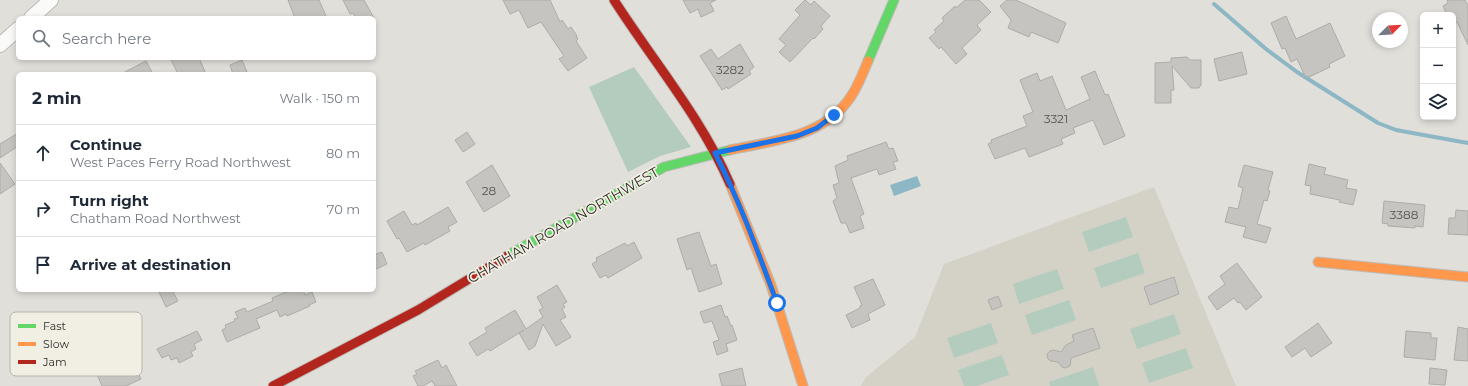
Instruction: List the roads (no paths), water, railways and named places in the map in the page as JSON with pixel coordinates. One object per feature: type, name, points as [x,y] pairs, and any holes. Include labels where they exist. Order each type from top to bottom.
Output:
[{"type":"street","points":[[33,16],[51,0]]},
{"type":"street","points":[[614,0],[697,123],[715,153],[730,183],[758,250],[777,303],[803,386]]},
{"type":"street","name":"CHATHAM ROAD NORTHWEST","points":[[273,386],[418,310],[516,250],[664,167],[715,153],[797,136],[817,128],[834,115],[847,102],[858,84],[894,0]]},
{"type":"street","points":[[0,45],[16,31]]},
{"type":"street","points":[[1318,262],[1468,277]]},
{"type":"water","points":[[917,176],[921,186],[894,196],[890,185]]},
{"type":"waterway","points":[[1214,4],[1266,49],[1297,72],[1378,123],[1396,130],[1468,143]]}]
